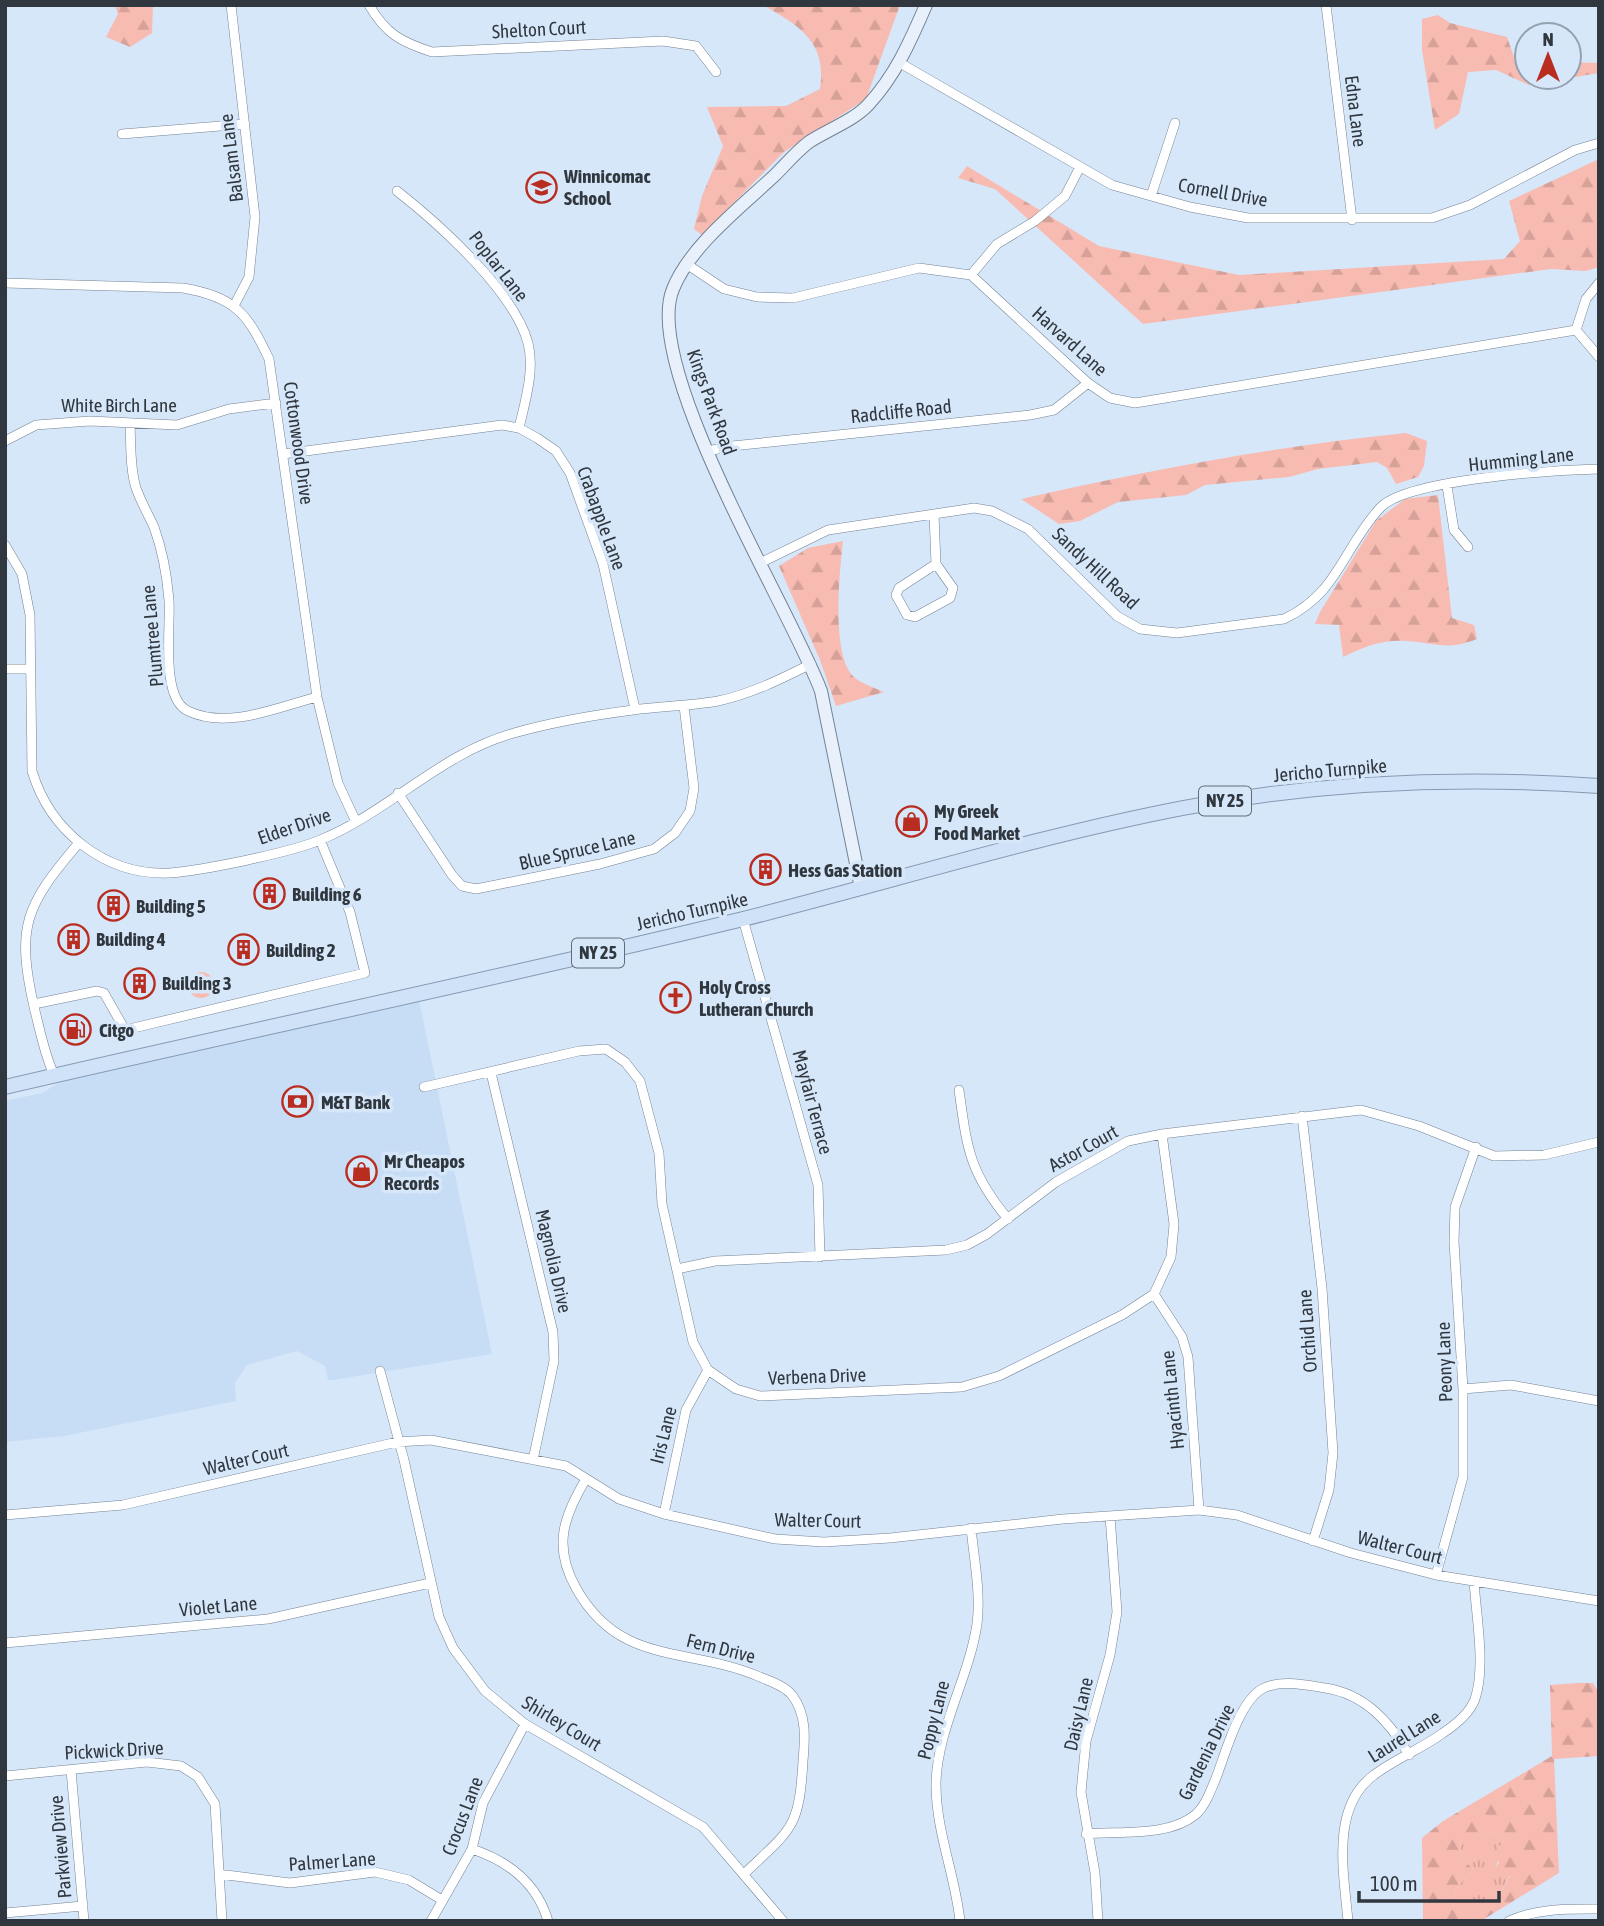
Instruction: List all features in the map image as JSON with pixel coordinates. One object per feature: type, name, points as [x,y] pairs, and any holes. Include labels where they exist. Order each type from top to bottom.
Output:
[{"type":"main road","name":"Jericho Turnpike","points":[[5,1087],[308,1021],[743,919],[1116,823],[1244,798],[1342,786],[1437,781],[1599,786]]},
{"type":"street","name":"Balsam Lane","points":[[231,5],[255,236],[249,277],[235,304]]},
{"type":"street","name":"Shelton Court","points":[[369,5],[381,26],[407,44],[432,52],[663,41],[695,46],[716,72]]},
{"type":"street","name":"Kings Park Road","points":[[861,888],[821,691],[811,664],[732,509],[672,355],[669,326],[672,290],[706,240],[808,143],[866,107],[900,64],[926,5]]},
{"type":"street","name":"Edna Lane","points":[[1326,5],[1352,220]]},
{"type":"street","name":"Cornell Drive","points":[[900,64],[1112,185],[1248,218],[1432,218],[1470,205],[1575,150],[1599,143]]},
{"type":"street","points":[[1151,196],[1175,122]]},
{"type":"street","points":[[122,134],[244,124]]},
{"type":"street","points":[[688,265],[724,289],[757,297],[793,298],[919,268],[971,275],[997,244],[1035,221],[1065,196],[1080,167]]},
{"type":"street","name":"Poplar Lane","points":[[397,191],[454,238],[521,324],[528,345],[529,370],[519,428]]},
{"type":"street","name":"Harvard Lane","points":[[971,275],[1088,383],[1110,398],[1135,403],[1576,330]]},
{"type":"street","points":[[5,283],[183,288],[211,293],[235,304]]},
{"type":"street","points":[[1599,283],[1586,299],[1576,330],[1599,357]]},
{"type":"street","name":"Cottonwood Drive","points":[[235,304],[255,329],[269,359],[317,697],[338,783],[356,822]]},
{"type":"street","name":"Radcliffe Road","points":[[708,451],[732,446],[1030,415],[1054,410],[1088,383]]},
{"type":"street","name":"White Birch Lane","points":[[5,441],[36,425],[90,421],[130,425],[177,425],[229,409],[276,403]]},
{"type":"street","name":"Plumtree Lane","points":[[130,425],[136,487],[155,530],[163,561],[169,600],[168,653],[174,693],[185,710],[211,718],[241,717],[317,697]]},
{"type":"street","name":"Crabapple Lane","points":[[283,454],[485,426],[519,428],[556,451],[570,473],[603,564],[635,709]]},
{"type":"street","name":"Humming Lane","points":[[1447,486],[1553,470],[1599,469]]},
{"type":"street","points":[[1447,486],[1454,530],[1468,547]]},
{"type":"street","name":"Sandy Hill Road","points":[[760,563],[828,530],[974,508],[1010,518],[1028,529],[1117,616],[1140,629],[1177,633],[1284,619],[1298,613],[1328,587],[1381,506],[1401,495],[1447,486]]},
{"type":"street","points":[[934,514],[936,564],[953,588],[950,598],[915,617],[906,615],[896,594],[899,588],[936,564]]},
{"type":"street","name":"Elder Drive","points":[[5,545],[22,574],[30,615],[32,771],[44,803],[55,820],[78,844],[121,866],[167,873],[245,860],[320,840],[356,822],[461,753],[512,733],[635,709],[719,701],[761,688],[811,664]]},
{"type":"street","points":[[5,669],[29,669]]},
{"type":"street","name":"Blue Spruce Lane","points":[[398,793],[452,876],[462,886],[476,889],[560,873],[654,849],[675,834],[690,811],[694,788],[684,706]]},
{"type":"street","points":[[34,1004],[97,991],[104,993],[125,1030],[365,974],[350,912],[320,840]]},
{"type":"street","points":[[54,1075],[46,1058],[25,968],[25,925],[40,892],[78,844]]},
{"type":"street","name":"Mayfair Terrace","points":[[743,919],[817,1185],[820,1257]]},
{"type":"street","name":"Verbena Drive","points":[[424,1087],[579,1051],[606,1049],[625,1062],[640,1081],[659,1153],[662,1204],[693,1342],[708,1370],[736,1390],[760,1396],[962,1387],[999,1376],[1060,1348],[1122,1315],[1154,1294]]},
{"type":"street","name":"Magnolia Drive","points":[[491,1073],[553,1332],[554,1361],[533,1460]]},
{"type":"street","points":[[959,1090],[972,1168],[987,1194],[1008,1219]]},
{"type":"street","name":"Astor Court","points":[[677,1269],[715,1261],[946,1250],[967,1245],[1008,1219],[1056,1182],[1128,1141],[1163,1134],[1302,1116],[1371,1112],[1476,1147],[1494,1156],[1525,1157],[1599,1142]]},
{"type":"street","name":"Orchid Lane","points":[[1302,1116],[1322,1288],[1333,1453],[1329,1490],[1313,1541]]},
{"type":"street","points":[[1154,1294],[1171,1257],[1174,1224],[1163,1134]]},
{"type":"street","name":"Peony Lane","points":[[1436,1575],[1463,1477],[1464,1390],[1454,1242],[1455,1207],[1476,1147]]},
{"type":"street","name":"Hyacinth Lane","points":[[1154,1294],[1182,1337],[1188,1357],[1199,1510]]},
{"type":"street","name":"Iris Lane","points":[[664,1514],[686,1410],[708,1370]]},
{"type":"street","name":"Shirley Court","points":[[380,1371],[404,1460],[439,1617],[453,1647],[485,1691],[525,1724],[703,1827],[745,1873],[783,1921]]},
{"type":"street","points":[[1464,1390],[1511,1385],[1599,1401]]},
{"type":"street","name":"Walter Court","points":[[5,1515],[123,1505],[397,1442],[431,1440],[566,1466],[619,1499],[664,1514],[775,1539],[812,1541],[890,1538],[971,1528],[1199,1510],[1237,1515],[1313,1541],[1436,1575],[1599,1601]]},
{"type":"street","name":"Fern Drive","points":[[586,1479],[568,1509],[561,1534],[566,1568],[589,1612],[618,1637],[657,1650],[747,1671],[772,1682],[791,1693],[803,1715],[801,1805],[791,1829],[745,1873]]},
{"type":"street","name":"Daisy Lane","points":[[1098,1921],[1095,1873],[1086,1834],[1081,1792],[1086,1741],[1110,1655],[1117,1612],[1110,1516]]},
{"type":"street","name":"Poppy Lane","points":[[960,1921],[957,1894],[941,1839],[936,1783],[943,1738],[977,1624],[978,1593],[971,1528]]},
{"type":"street","name":"Laurel Lane","points":[[1348,1921],[1344,1838],[1354,1797],[1373,1775],[1460,1721],[1475,1699],[1480,1659],[1474,1581]]},
{"type":"street","name":"Violet Lane","points":[[5,1643],[268,1619],[430,1583]]},
{"type":"street","name":"Gardenia Drive","points":[[1086,1834],[1179,1826],[1198,1813],[1211,1791],[1240,1716],[1261,1689],[1293,1683],[1330,1688],[1367,1704],[1393,1726],[1409,1755]]},
{"type":"street","name":"Crocus Lane","points":[[431,1921],[472,1849],[483,1803],[525,1724]]},
{"type":"street","name":"Pickwick Drive","points":[[5,1776],[166,1763],[181,1766],[198,1777],[215,1804],[222,1921]]},
{"type":"street","name":"Parkview Drive","points":[[71,1770],[84,1921]]},
{"type":"street","points":[[472,1849],[496,1857],[520,1874],[544,1905],[548,1921]]},
{"type":"street","name":"Palmer Lane","points":[[219,1874],[290,1884],[375,1872],[409,1880],[442,1900]]},
{"type":"street","points":[[5,1913],[83,1906]]},
{"type":"street","points":[[1509,1921],[1520,1916],[1562,1909],[1599,1909]]},
{"type":"street","points":[[765,1921],[775,1912]]},
{"type":"shaded area","points":[[418,995],[492,1354],[328,1380],[325,1366],[297,1351],[247,1365],[235,1383],[236,1401],[64,1436],[5,1442],[5,1101],[42,1093],[80,1070]]},
{"type":"green space","points":[[115,5],[153,5],[152,33],[130,47],[106,37],[118,14]]},
{"type":"green space","points":[[763,5],[900,5],[866,99],[784,152],[702,235],[694,229],[702,196],[723,146],[707,107],[786,106],[820,89],[821,72],[815,47],[799,28]]},
{"type":"green space","points":[[1438,15],[1450,23],[1507,37],[1513,54],[1513,78],[1496,70],[1468,72],[1459,114],[1435,130],[1422,50],[1422,19]]},
{"type":"green space","points":[[1583,62],[1599,63],[1599,73],[1583,76]]},
{"type":"green space","points":[[1599,159],[1599,267],[1586,271],[1551,269],[1143,324],[995,189],[958,178],[967,166],[1099,246],[1239,275],[1504,259],[1520,241],[1509,201]]},
{"type":"green space","points":[[1406,433],[1427,441],[1424,466],[1418,477],[1396,484],[1387,468],[1377,462],[1318,469],[1289,477],[1205,485],[1186,495],[1118,502],[1080,521],[1059,524],[1021,499],[1212,460]]},
{"type":"green space","points":[[1438,495],[1452,618],[1474,625],[1477,639],[1458,645],[1390,641],[1343,657],[1339,625],[1315,624],[1320,612],[1376,521],[1405,499]]},
{"type":"green space","points":[[843,541],[838,613],[842,652],[847,668],[855,678],[884,692],[836,706],[820,660],[779,566],[808,548]]},
{"type":"green space","points":[[201,972],[210,976],[214,985],[210,994],[201,998],[192,994],[188,985],[192,976]]},
{"type":"green space","points":[[1593,1683],[1599,1693],[1599,1756],[1554,1759],[1559,1873],[1481,1921],[1423,1921],[1422,1838],[1443,1821],[1552,1756],[1550,1685]],"holes":[[[1495,1833],[1504,1842],[1491,1852],[1499,1862],[1493,1873],[1510,1876],[1491,1910],[1469,1917],[1453,1909],[1455,1890],[1473,1869],[1461,1858],[1460,1839]]]},
{"type":"green space","points":[[1495,1833],[1504,1842],[1494,1873],[1510,1875],[1491,1910],[1469,1917],[1453,1909],[1455,1890],[1473,1869],[1461,1858],[1460,1838]]},
{"type":"place","name":"Winnicomac School","points":[[541,187]]},
{"type":"place","name":"My Greek Food Market","points":[[911,822]]},
{"type":"place","name":"Hess Gas Station","points":[[765,870]]},
{"type":"place","name":"Building 6","points":[[269,894]]},
{"type":"place","name":"Building 5","points":[[113,906]]},
{"type":"place","name":"Building 4","points":[[73,939]]},
{"type":"place","name":"Building 2","points":[[243,950]]},
{"type":"place","name":"Building 3","points":[[139,983]]},
{"type":"place","name":"Holy Cross Lutheran Church","points":[[676,998]]},
{"type":"place","name":"Citgo","points":[[76,1030]]},
{"type":"place","name":"M&T Bank","points":[[298,1102]]},
{"type":"place","name":"Mr Cheapos Records","points":[[361,1172]]}]
